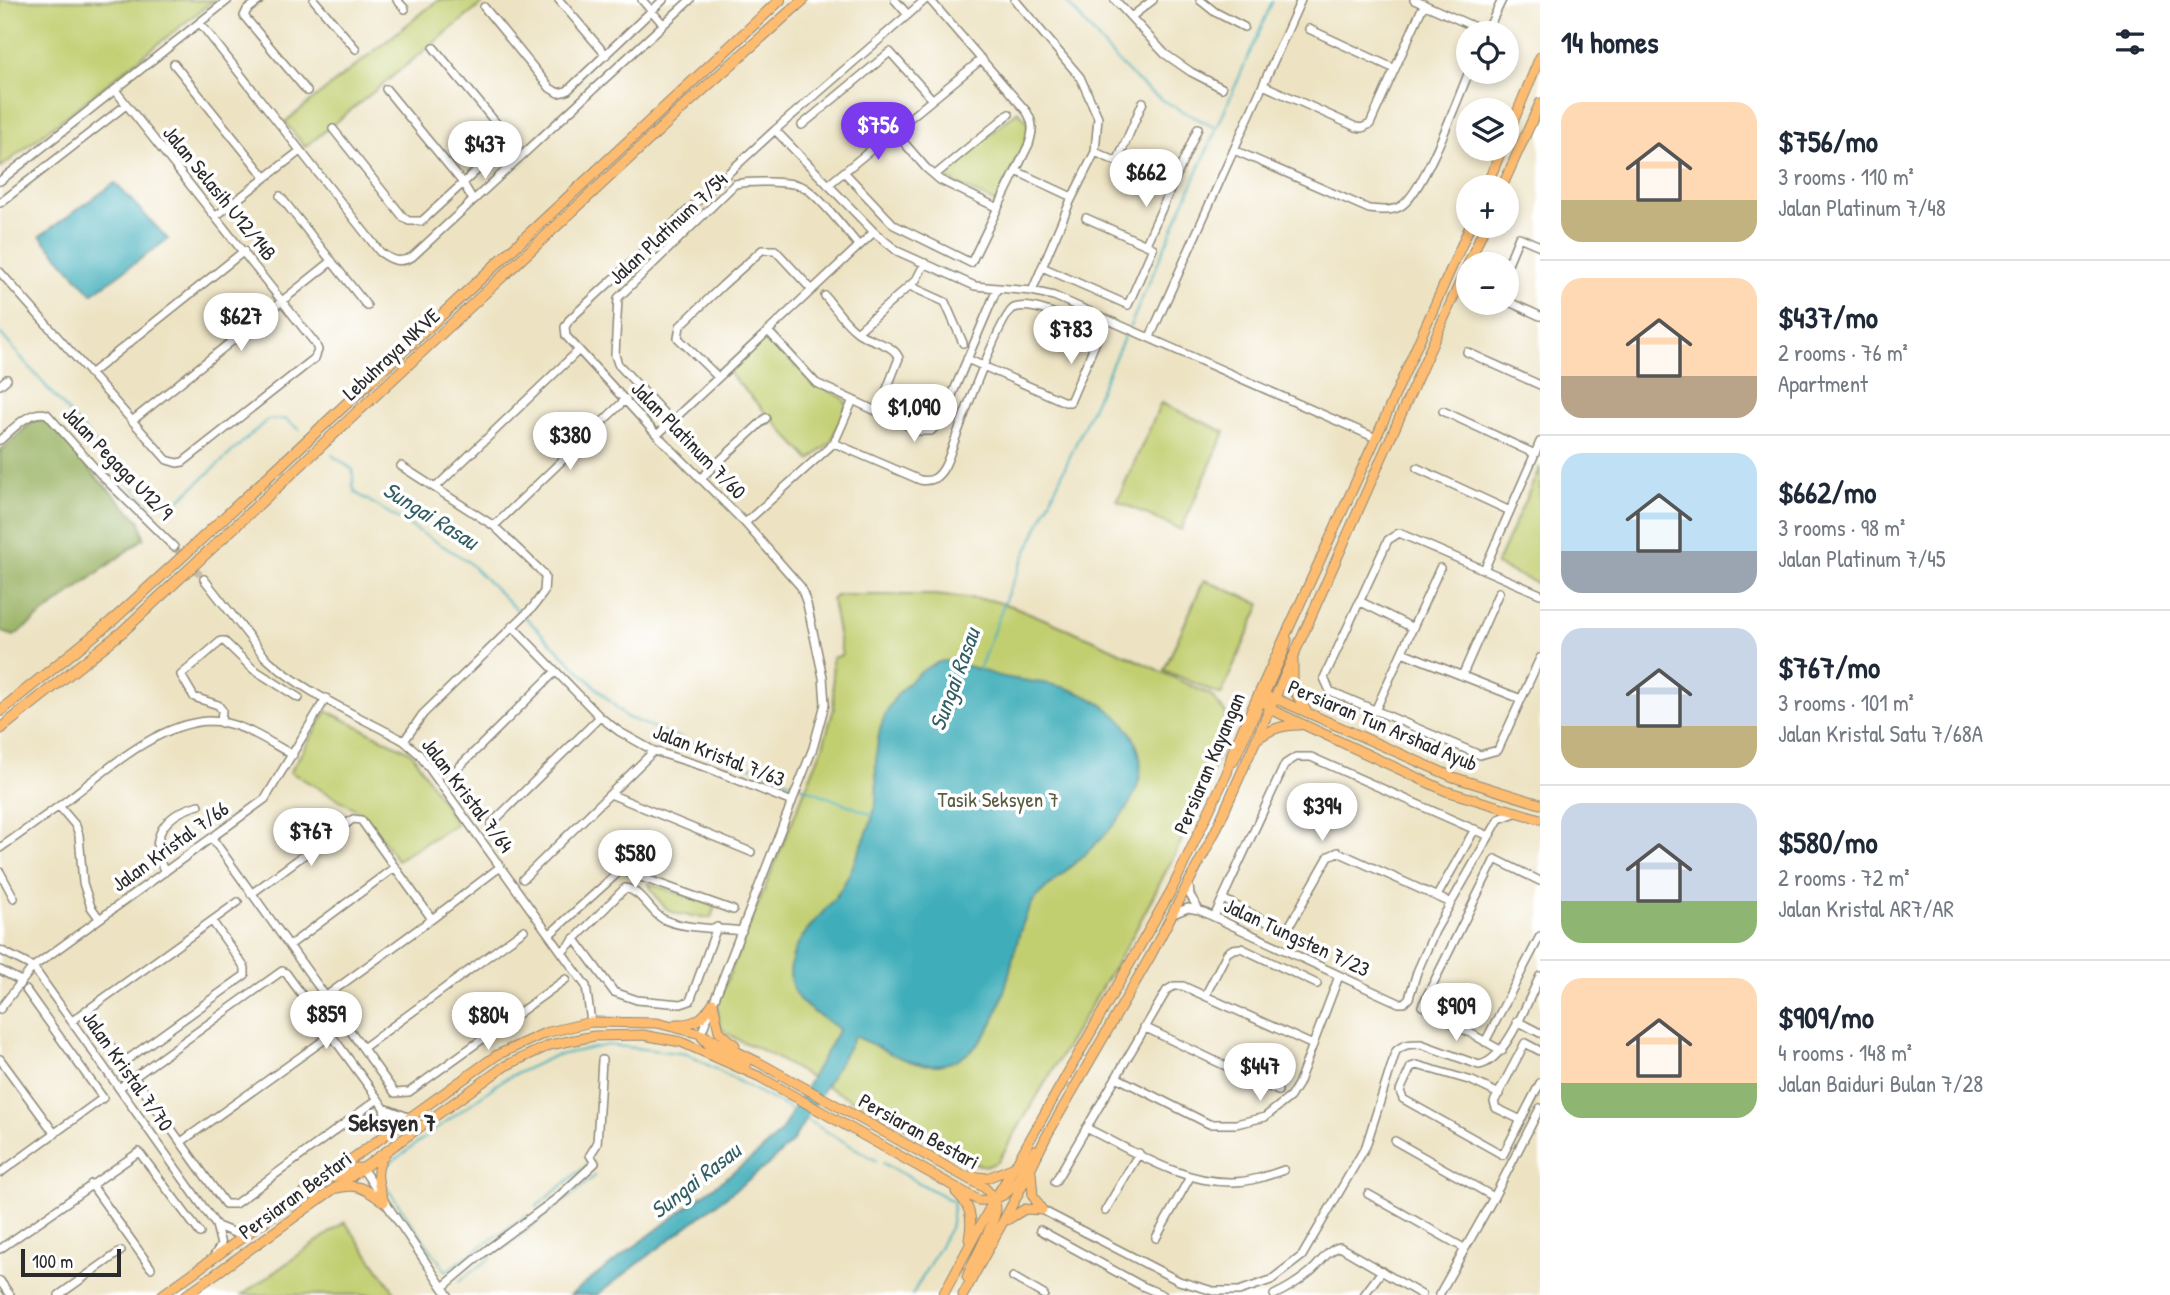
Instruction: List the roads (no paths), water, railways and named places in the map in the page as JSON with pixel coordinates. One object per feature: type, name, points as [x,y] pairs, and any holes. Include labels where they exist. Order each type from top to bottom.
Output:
[{"type":"highway","name":"Lebuhraya NKVE","points":[[0,711],[113,620],[780,0]]},
{"type":"highway","name":"Lebuhraya NKVE","points":[[0,729],[122,632],[688,103],[803,0]]},
{"type":"main road","points":[[1519,107],[1540,57]]},
{"type":"main road","points":[[1507,175],[1540,103]]},
{"type":"main road","name":"Persiaran Kayangan","points":[[943,1295],[994,1200],[1171,891],[1227,773],[1233,750],[1465,238]]},
{"type":"main road","name":"Persiaran Kayangan","points":[[962,1295],[1046,1137],[1189,886],[1480,238]]},
{"type":"main road","points":[[1227,773],[1240,752],[1264,698],[1283,653],[1290,627]]},
{"type":"main road","points":[[1294,652],[1293,689],[1308,712]]},
{"type":"main road","name":"Persiaran Tun Arshad Ayub","points":[[1540,804],[1453,777],[1275,696],[1264,698],[1270,709],[1446,791],[1540,819]]},
{"type":"main road","points":[[1257,739],[1284,725],[1304,725]]},
{"type":"main road","points":[[657,1023],[696,1022],[705,1016],[713,1003]]},
{"type":"main road","points":[[713,1003],[719,1031],[758,1062]]},
{"type":"main road","name":"Persiaran Bestari","points":[[162,1295],[497,1055],[545,1033],[591,1022],[657,1023],[701,1034],[758,1062],[985,1188],[994,1200]]},
{"type":"main road","points":[[701,1034],[704,1041],[743,1063],[760,1077]]},
{"type":"main road","name":"Persiaran Bestari","points":[[186,1295],[505,1066],[550,1045],[594,1036],[643,1035],[681,1042],[701,1049],[760,1077],[940,1181],[978,1200],[994,1200]]},
{"type":"main road","points":[[962,1295],[972,1262],[996,1214],[994,1200],[1008,1194],[1033,1151],[1046,1137]]},
{"type":"main road","points":[[384,1202],[376,1176],[378,1167],[392,1147]]},
{"type":"main road","points":[[930,1158],[975,1178],[999,1175],[1015,1166]]},
{"type":"main road","points":[[283,1208],[348,1168],[362,1168]]},
{"type":"main road","points":[[1030,1170],[1033,1196],[1042,1209]]},
{"type":"main road","points":[[940,1181],[959,1195],[969,1209],[971,1228],[967,1248]]},
{"type":"main road","points":[[329,1192],[353,1185],[361,1186],[384,1202]]},
{"type":"main road","points":[[1001,1226],[1014,1213],[1025,1209],[1042,1209]]},
{"type":"street","points":[[0,181],[228,0]]},
{"type":"street","points":[[260,0],[247,10],[244,16],[307,91]]},
{"type":"street","points":[[314,0],[356,49]]},
{"type":"street","points":[[397,0],[405,9]]},
{"type":"street","points":[[558,0],[606,55]]},
{"type":"street","points":[[642,0],[663,24]]},
{"type":"street","points":[[484,8],[550,88],[558,93],[567,91],[663,0]]},
{"type":"street","points":[[200,23],[380,252],[393,261],[401,261],[412,257],[690,0]]},
{"type":"street","points":[[895,0],[908,15]]},
{"type":"street","points":[[844,172],[894,225],[971,263],[1030,144],[1032,120],[1027,111],[928,0]]},
{"type":"street","name":"Jalan Platinum 7/60","points":[[701,1034],[813,748],[825,704],[823,677],[807,604],[801,587],[791,573],[657,435],[566,336],[565,327],[569,320],[775,130],[928,0]]},
{"type":"street","points":[[1015,0],[1080,77],[1098,117],[1095,152],[1072,197],[1032,291]]},
{"type":"street","points":[[1115,0],[1166,54],[1191,72],[1222,88]]},
{"type":"street","points":[[1130,17],[1153,0]]},
{"type":"street","points":[[1200,0],[1215,12],[1244,27]]},
{"type":"street","points":[[1150,337],[1301,0]]},
{"type":"street","points":[[1414,0],[1460,21]]},
{"type":"street","points":[[1492,21],[1502,0]]},
{"type":"street","points":[[1263,85],[1362,128],[1370,124],[1424,4]]},
{"type":"street","points":[[1309,29],[1395,69]]},
{"type":"street","points":[[333,129],[409,221],[422,221],[501,148],[504,134],[434,48]]},
{"type":"street","points":[[802,125],[890,52],[932,99]]},
{"type":"street","points":[[828,185],[982,60]]},
{"type":"street","points":[[174,64],[265,177]]},
{"type":"street","points":[[1234,150],[1369,209],[1392,209],[1401,206],[1418,189],[1464,84]]},
{"type":"street","points":[[386,89],[463,183],[473,200]]},
{"type":"street","name":"Jalan Selasih U12/14B","points":[[115,90],[315,343],[317,354],[312,361],[183,462],[167,460],[132,421]]},
{"type":"street","points":[[1117,162],[1143,102]]},
{"type":"street","points":[[0,203],[126,105]]},
{"type":"street","points":[[935,175],[1009,114]]},
{"type":"street","points":[[1042,267],[1128,305],[1172,186],[1198,128]]},
{"type":"street","points":[[775,130],[874,232],[897,251],[967,283],[1054,296],[1376,438]]},
{"type":"street","points":[[894,131],[940,180],[998,208]]},
{"type":"street","points":[[216,216],[300,151]]},
{"type":"street","points":[[1095,152],[1172,186]]},
{"type":"street","points":[[1016,172],[1072,197]]},
{"type":"street","name":"Jalan Platinum 7/54","points":[[671,421],[618,365],[615,355],[618,298],[735,184],[749,181],[802,186],[812,193],[859,246]]},
{"type":"street","points":[[279,196],[368,306]]},
{"type":"street","points":[[1086,218],[1150,246]]},
{"type":"street","points":[[657,435],[874,232]]},
{"type":"street","points":[[1513,252],[1519,237],[1540,246]]},
{"type":"street","points":[[718,377],[678,338],[680,326],[715,293],[762,250],[775,250],[812,290]]},
{"type":"street","points":[[90,374],[244,251]]},
{"type":"street","points":[[0,272],[132,421],[332,261]]},
{"type":"street","points":[[857,332],[916,281],[925,264]]},
{"type":"street","points":[[910,286],[945,302],[963,344]]},
{"type":"street","points":[[768,331],[816,383],[919,431],[931,431],[941,421],[997,289]]},
{"type":"street","points":[[825,296],[857,332],[891,348],[900,358],[878,412]]},
{"type":"street","points":[[1519,306],[1540,316]]},
{"type":"street","points":[[834,443],[920,480],[936,478],[943,470],[1005,316],[1011,309],[1036,308],[1093,331]]},
{"type":"street","points":[[1080,326],[1095,313]]},
{"type":"street","points":[[967,359],[1070,402],[1097,342],[1098,337],[1091,324],[1095,313]]},
{"type":"street","points":[[436,487],[579,350]]},
{"type":"street","points":[[1467,352],[1540,385]]},
{"type":"street","points":[[0,385],[7,379]]},
{"type":"street","points":[[494,526],[626,399]]},
{"type":"street","points":[[745,523],[834,443],[853,400]]},
{"type":"street","points":[[1443,411],[1535,454]]},
{"type":"street","name":"Jalan Pegaga U12/9","points":[[0,440],[32,415],[42,412],[47,414],[101,475],[174,547]]},
{"type":"street","points":[[700,480],[766,418]]},
{"type":"street","points":[[1484,570],[1540,442]]},
{"type":"street","points":[[401,466],[494,526],[545,577],[544,592],[533,607],[423,714],[404,741]]},
{"type":"street","points":[[1417,468],[1510,511]]},
{"type":"street","points":[[1540,594],[1399,533],[1388,540],[1324,678],[1330,691],[1480,755],[1498,750],[1540,660]]},
{"type":"street","points":[[1375,711],[1440,568]]},
{"type":"street","name":"Jalan Kristal 7/64","points":[[204,579],[265,657],[293,680],[404,741],[419,754],[586,986],[591,1022]]},
{"type":"street","points":[[1462,676],[1499,592]]},
{"type":"street","points":[[1360,601],[1413,628]]},
{"type":"street","name":"Jalan Kristal 7/63","points":[[515,624],[555,672],[600,717],[620,732],[654,751],[708,768],[792,802]]},
{"type":"street","points":[[221,723],[222,710],[218,705],[194,697],[181,675],[221,641],[227,642],[253,669],[299,698]]},
{"type":"street","points":[[1402,652],[1521,699]]},
{"type":"street","points":[[450,776],[555,672]]},
{"type":"street","name":"Jalan Kristal 7/66","points":[[0,1009],[33,967],[265,799],[326,698]]},
{"type":"street","points":[[208,721],[212,708],[218,705]]},
{"type":"street","points":[[491,824],[600,717]]},
{"type":"street","points":[[0,848],[126,756],[164,732],[208,721],[221,723],[247,729],[293,755]]},
{"type":"street","points":[[523,879],[654,751]]},
{"type":"street","points":[[1214,917],[1285,764],[1296,757],[1311,757],[1489,836]]},
{"type":"street","points":[[610,794],[751,852]]},
{"type":"street","points":[[165,872],[158,855],[158,832],[162,825],[199,804]]},
{"type":"street","points":[[1492,805],[1499,819]]},
{"type":"street","points":[[60,806],[76,826],[83,883],[91,907],[99,918]]},
{"type":"street","points":[[1427,993],[1412,986],[1424,953],[1499,819],[1516,813]]},
{"type":"street","points":[[251,894],[353,819],[361,820],[432,919]]},
{"type":"street","points":[[1437,896],[1475,829]]},
{"type":"street","points":[[212,838],[392,1090],[400,1094],[410,1092],[566,979]]},
{"type":"street","points":[[1223,899],[1286,932],[1322,867],[1334,852],[1338,852],[1451,903]]},
{"type":"street","points":[[1502,1051],[1422,1006],[1496,859],[1540,881]]},
{"type":"street","points":[[290,945],[395,867]]},
{"type":"street","points":[[326,996],[500,867]]},
{"type":"street","points":[[550,934],[621,870],[733,910]]},
{"type":"street","points":[[0,872],[14,898]]},
{"type":"street","points":[[1189,886],[1190,895],[1199,910]]},
{"type":"street","points":[[562,952],[625,888],[635,891],[668,921],[742,931]]},
{"type":"street","points":[[72,1021],[238,902]]},
{"type":"street","points":[[1173,914],[1188,908],[1199,910]]},
{"type":"street","name":"Jalan Tungsten 7/23","points":[[1199,910],[1399,1003],[1406,1002],[1412,986]]},
{"type":"street","points":[[86,1010],[115,1052],[121,1058],[128,1059],[245,975],[245,968],[212,921]]},
{"type":"street","points":[[573,938],[614,992],[637,1000],[681,1004],[690,1001],[717,928]]},
{"type":"street","points":[[363,1048],[524,929]]},
{"type":"street","points":[[1485,1042],[1540,936]]},
{"type":"street","points":[[1205,996],[1227,953],[1241,948],[1317,984]]},
{"type":"street","name":"Jalan Kristal 7/70","points":[[0,950],[33,967],[216,1225]]},
{"type":"street","points":[[0,970],[21,981]]},
{"type":"street","points":[[119,1088],[282,971],[384,1108],[387,1132]]},
{"type":"street","points":[[1116,1077],[1209,1124],[1237,1124],[1265,1117],[1290,1097],[1298,1084],[1339,976]]},
{"type":"street","points":[[1042,1209],[1179,1281],[1213,1290],[1240,1293],[1271,1280],[1302,1256],[1366,1146],[1396,1051],[1421,1044],[1479,1065],[1490,1062],[1502,1051],[1540,976]]},
{"type":"street","points":[[1055,1182],[1144,1027],[1167,990],[1174,986],[1182,986],[1313,1045]]},
{"type":"street","points":[[1,1170],[103,1098],[26,990]]},
{"type":"street","points":[[1517,1021],[1540,1033]]},
{"type":"street","points":[[1144,1027],[1278,1091]]},
{"type":"street","points":[[181,1142],[331,1035]]},
{"type":"street","points":[[1521,1120],[1496,1108],[1494,1102],[1525,1043],[1540,1051]]},
{"type":"street","points":[[0,1059],[55,1134]]},
{"type":"street","points":[[443,1287],[488,1249],[557,1198],[595,1163],[590,1155],[597,1144],[602,1060]]},
{"type":"street","points":[[1499,1094],[1472,1082],[1417,1065],[1411,1067],[1400,1091],[1404,1099],[1503,1155],[1540,1083]]},
{"type":"street","points":[[1472,1082],[1479,1065]]},
{"type":"street","points":[[134,1077],[225,1204],[235,1204],[378,1099]]},
{"type":"street","points":[[384,1108],[408,1117]]},
{"type":"street","points":[[1439,1295],[1540,1108]]},
{"type":"street","points":[[1086,1128],[1191,1178],[1231,1182],[1255,1180],[1284,1170]]},
{"type":"street","points":[[1395,1141],[1494,1197]]},
{"type":"street","points":[[0,1249],[136,1152],[142,1153],[201,1233]]},
{"type":"street","points":[[1105,1211],[1139,1153]]},
{"type":"street","points":[[362,1168],[448,1295]]},
{"type":"street","points":[[1156,1238],[1191,1178]]},
{"type":"street","points":[[91,1184],[151,1268]]},
{"type":"street","points":[[1368,1194],[1464,1248]]},
{"type":"street","points":[[216,1225],[237,1234],[247,1234]]},
{"type":"street","points":[[212,1259],[221,1245],[216,1225]]},
{"type":"street","points":[[1040,1230],[1163,1295]]},
{"type":"street","points":[[1274,1295],[1291,1287],[1313,1271],[1335,1248],[1340,1247],[1422,1295]]},
{"type":"street","points":[[59,1295],[121,1251]]},
{"type":"street","points":[[1364,1295],[1382,1271]]},
{"type":"street","points":[[1013,1277],[1044,1295]]},
{"type":"street","points":[[0,1281],[10,1295]]},
{"type":"street","points":[[1137,1295],[1142,1286]]},
{"type":"water","points":[[115,183],[168,239],[92,294],[40,236]]},
{"type":"water","name":"Tasik Seksyen 7","points":[[943,661],[959,663],[1004,677],[1064,687],[1093,699],[1124,724],[1134,740],[1140,757],[1140,775],[1134,795],[1107,832],[1031,905],[1016,946],[997,1014],[973,1049],[954,1061],[929,1065],[903,1059],[855,1036],[792,1142],[769,1164],[597,1295],[570,1295],[760,1152],[780,1133],[839,1029],[806,1007],[795,992],[790,972],[795,950],[842,887],[868,831],[876,802],[878,738],[888,709],[912,679],[928,667]]},
{"type":"waterway","points":[[1065,0],[1114,58],[1147,89],[1214,127]]},
{"type":"waterway","name":"Sungai Rasau","points":[[1130,326],[1273,0]]},
{"type":"waterway","name":"Sungai Rasau","points":[[979,670],[1007,595],[1127,331]]},
{"type":"waterway","name":"Sungai Rasau","points":[[0,333],[145,501],[177,502],[267,420],[285,419],[300,430]]},
{"type":"waterway","name":"Sungai Rasau","points":[[332,455],[353,470],[353,487],[356,493],[466,560],[521,614]]},
{"type":"waterway","name":"Sungai Rasau","points":[[525,617],[626,717],[795,784]]},
{"type":"waterway","name":"Sungai Rasau","points":[[800,786],[873,815]]},
{"type":"waterway","points":[[382,1169],[503,1080],[554,1056],[608,1045],[687,1054],[794,1111]]},
{"type":"waterway","points":[[805,1119],[877,1161]]},
{"type":"waterway","points":[[883,1163],[954,1202],[950,1228],[912,1295]]},
{"type":"waterway","points":[[536,1207],[588,1164]]},
{"type":"waterway","points":[[563,1202],[595,1176]]},
{"type":"waterway","points":[[382,1181],[446,1271],[528,1214]]},
{"type":"waterway","points":[[503,1249],[557,1206]]},
{"type":"waterway","points":[[459,1281],[491,1258]]},
{"type":"tunnel","points":[[174,547],[204,579]]},
{"type":"district","name":"Seksyen 7","points":[[392,1122]]}]
